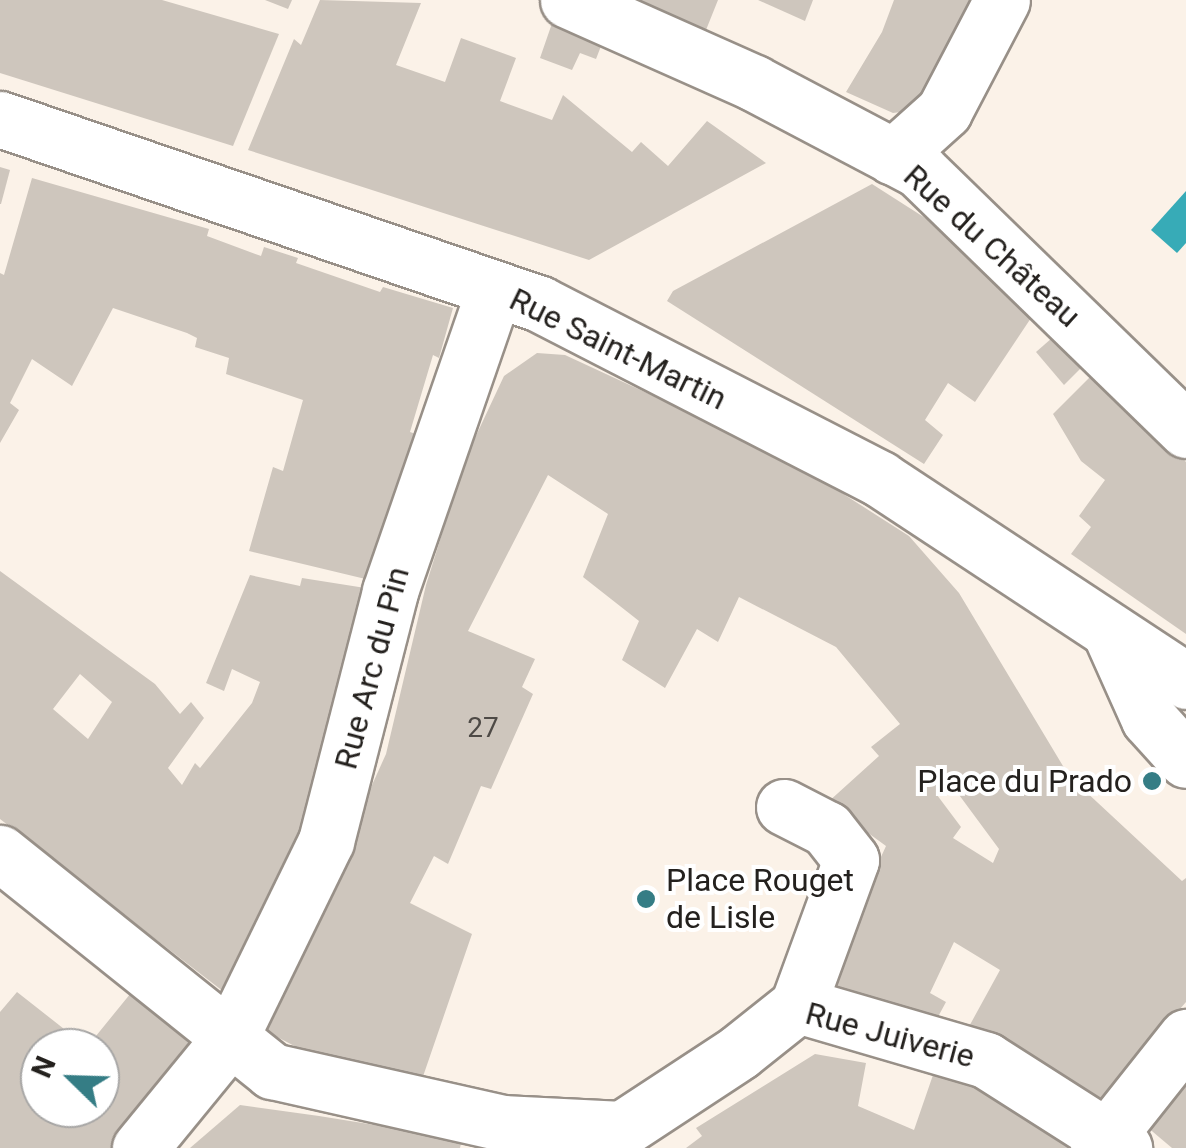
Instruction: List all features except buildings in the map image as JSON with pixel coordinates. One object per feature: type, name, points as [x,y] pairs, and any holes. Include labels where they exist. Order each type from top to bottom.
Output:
[{"type":"street","points":[[568,0],[754,82],[893,157]]},
{"type":"street","name":"Rue du Château","points":[[1002,0],[944,111],[893,157],[919,170],[1186,430]]},
{"type":"street","name":"Rue Saint-Martin","points":[[0,119],[540,304],[880,480],[1186,681]]},
{"type":"street","name":"Rue Arc du Pin","points":[[140,1148],[230,1038],[326,841],[390,591],[494,290]]},
{"type":"street","points":[[1110,632],[1149,719],[1186,760]]},
{"type":"street","points":[[784,807],[827,829],[851,860],[798,1005]]},
{"type":"street","name":"Rue Juiverie","points":[[0,853],[272,1071],[497,1136],[622,1129],[739,1052],[798,1005],[986,1060],[1109,1144]]},
{"type":"street","points":[[1109,1144],[1186,1037]]},
{"type":"water","points":[[1186,191],[1186,243],[1177,253],[1151,230]]},
{"type":"place","name":"Place du Prado","points":[[1152,781]]},
{"type":"place","name":"Place Rouget de Lisle","points":[[646,899]]}]
